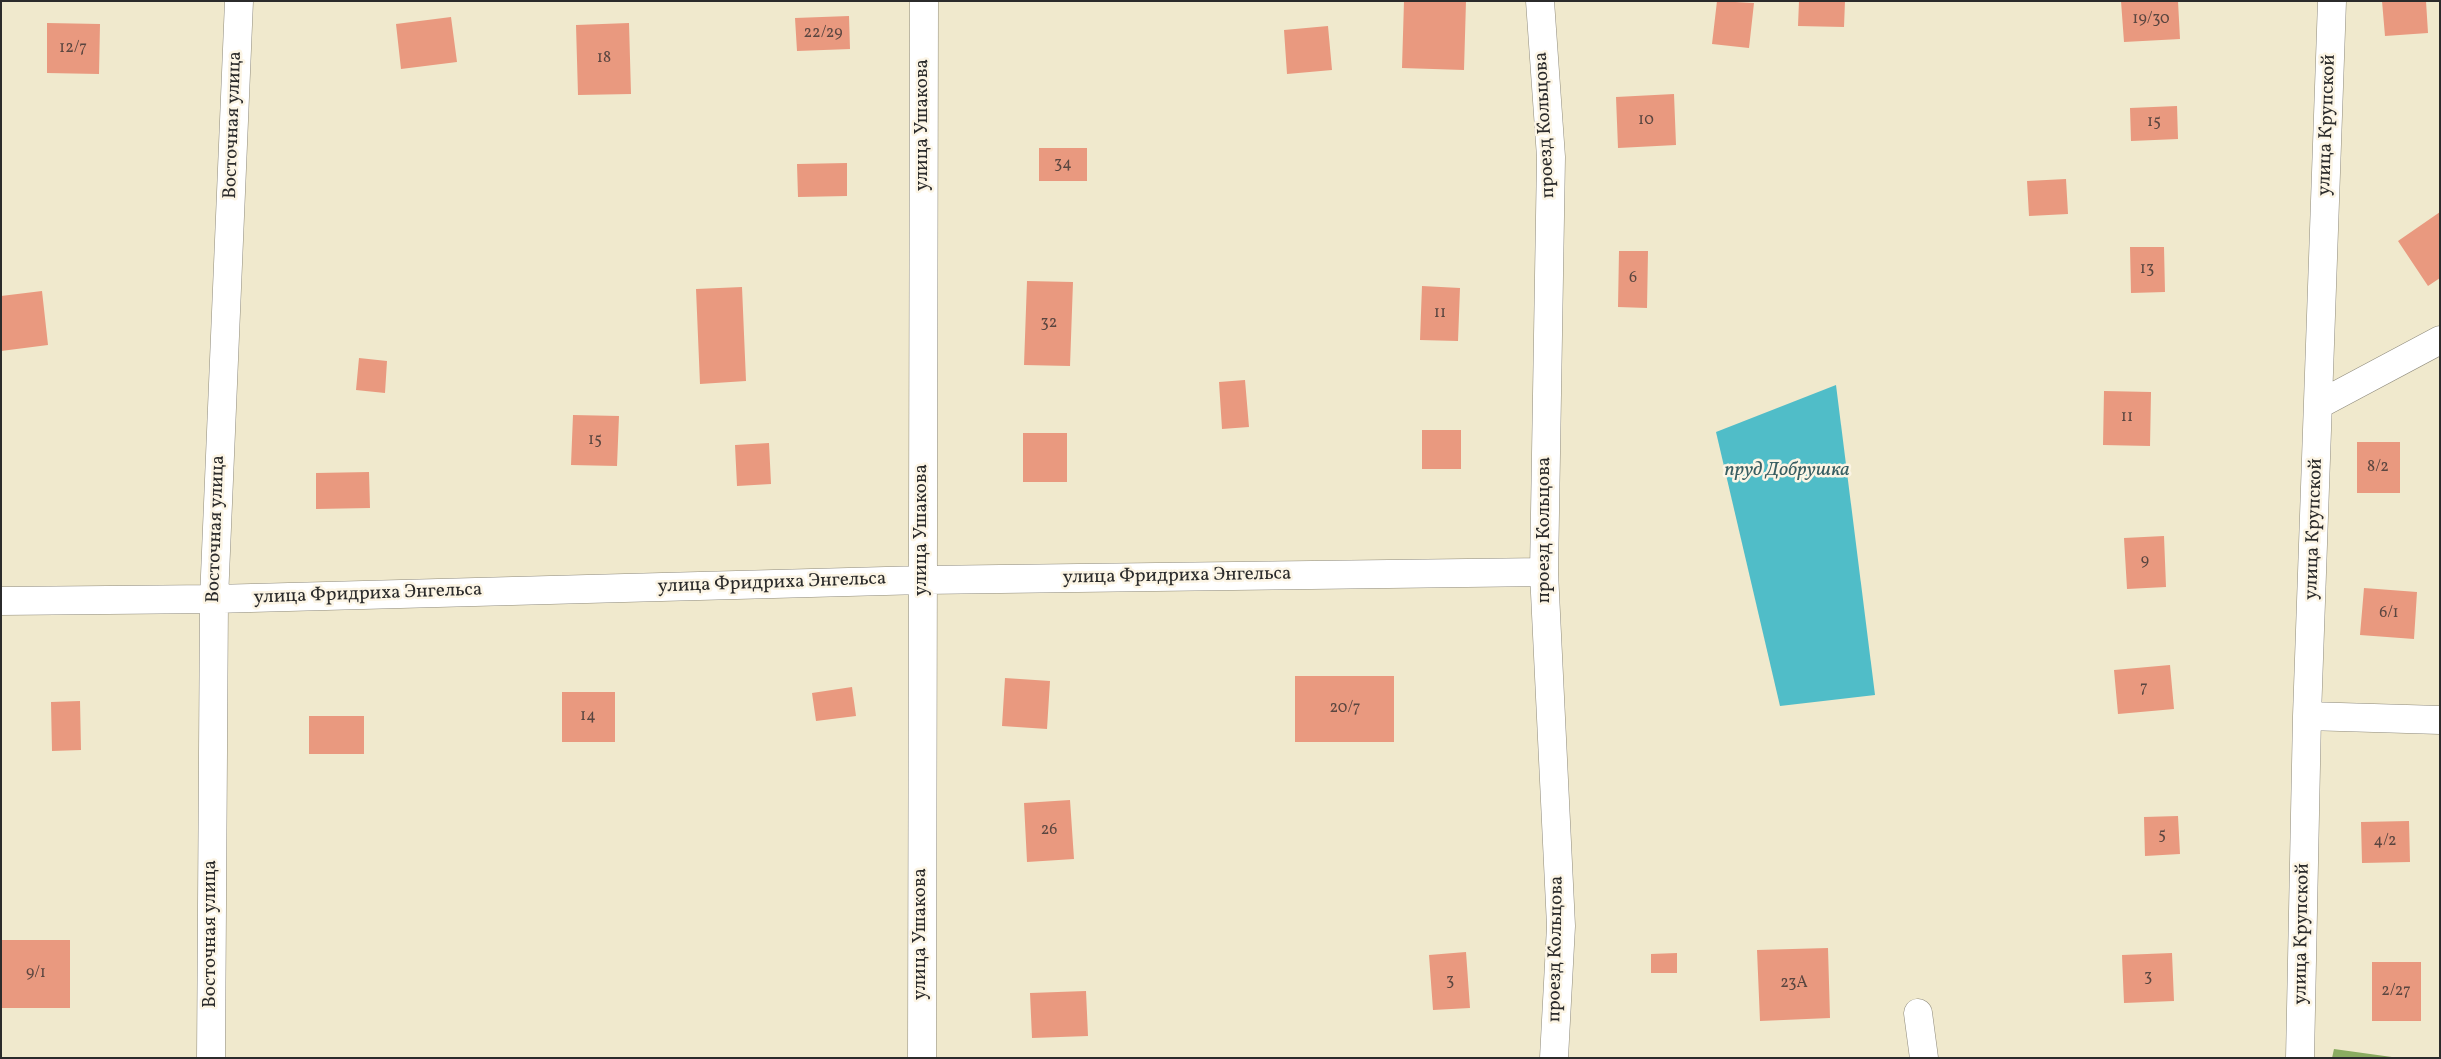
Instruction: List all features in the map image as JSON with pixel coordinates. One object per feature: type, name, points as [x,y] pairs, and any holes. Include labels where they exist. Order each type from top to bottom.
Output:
[{"type":"street","name":"Восточная улица","points":[[211,1058],[214,600],[239,1]]},
{"type":"street","name":"улица Ушакова","points":[[922,1058],[924,1]]},
{"type":"street","name":"проезд Кольцова","points":[[1540,1],[1551,157],[1544,572],[1561,926],[1554,1058]]},
{"type":"street","name":"улица Крупской","points":[[2300,1058],[2307,716],[2320,404],[2332,1]]},
{"type":"street","points":[[2320,404],[2440,340]]},
{"type":"street","name":"улица Фридриха Энгельса","points":[[1,601],[214,600],[923,580],[1544,572]]},
{"type":"street","points":[[2307,716],[2440,720]]},
{"type":"street","points":[[1918,1013],[1924,1058]]},
{"type":"green space","points":[[2334,1049],[2399,1058],[2332,1058]]},
{"type":"water","name":"пруд Добрушка","points":[[1836,385],[1875,695],[1780,706],[1716,432]]},
{"type":"building","points":[[1404,1],[1466,1],[1464,70],[1402,68]]},
{"type":"building","points":[[1717,1],[1754,3],[1749,48],[1712,44]]},
{"type":"building","points":[[1799,1],[1845,1],[1844,27],[1798,26]]},
{"type":"building","points":[[2121,1],[2178,1],[2180,39],[2124,42]]},
{"type":"building","points":[[2382,1],[2426,1],[2428,33],[2385,36]]},
{"type":"building","points":[[849,16],[850,49],[797,51],[795,18]]},
{"type":"building","points":[[451,17],[457,62],[401,69],[396,24]]},
{"type":"building","points":[[47,23],[100,24],[99,74],[47,73]]},
{"type":"building","points":[[629,23],[631,94],[578,95],[576,25]]},
{"type":"building","points":[[1328,26],[1332,70],[1287,74],[1284,30]]},
{"type":"building","points":[[1674,94],[1676,145],[1618,148],[1616,97]]},
{"type":"building","points":[[2177,106],[2178,139],[2131,141],[2130,108]]},
{"type":"building","points":[[1039,148],[1087,148],[1087,181],[1039,181]]},
{"type":"building","points":[[847,163],[847,196],[798,197],[797,164]]},
{"type":"building","points":[[2066,179],[2068,214],[2029,216],[2027,181]]},
{"type":"building","points":[[2440,212],[2440,278],[2428,286],[2398,241]]},
{"type":"building","points":[[2130,247],[2164,247],[2165,292],[2131,293]]},
{"type":"building","points":[[1619,251],[1648,251],[1647,308],[1618,307]]},
{"type":"building","points":[[1027,281],[1073,282],[1070,366],[1024,365]]},
{"type":"building","points":[[1422,286],[1460,288],[1458,341],[1420,340]]},
{"type":"building","points":[[742,287],[746,381],[700,384],[696,289]]},
{"type":"building","points":[[42,291],[48,345],[1,351],[1,296]]},
{"type":"building","points":[[359,358],[387,361],[385,393],[356,390]]},
{"type":"building","points":[[1245,380],[1249,427],[1222,429],[1219,382]]},
{"type":"building","points":[[2104,391],[2151,392],[2150,446],[2103,445]]},
{"type":"building","points":[[573,415],[619,416],[617,466],[571,465]]},
{"type":"building","points":[[1422,430],[1461,430],[1461,469],[1422,469]]},
{"type":"building","points":[[1023,433],[1067,433],[1067,482],[1023,482]]},
{"type":"building","points":[[2357,442],[2400,442],[2400,493],[2357,493]]},
{"type":"building","points":[[769,443],[771,484],[737,486],[735,445]]},
{"type":"building","points":[[369,472],[370,508],[316,509],[316,473]]},
{"type":"building","points":[[2164,536],[2166,587],[2127,589],[2124,538]]},
{"type":"building","points":[[2364,588],[2417,592],[2414,639],[2360,635]]},
{"type":"building","points":[[2170,665],[2174,709],[2118,714],[2114,670]]},
{"type":"building","points":[[1295,676],[1394,676],[1394,742],[1295,742]]},
{"type":"building","points":[[1005,678],[1050,681],[1047,729],[1002,726]]},
{"type":"building","points":[[852,687],[856,716],[816,721],[812,693]]},
{"type":"building","points":[[562,692],[615,692],[615,742],[562,742]]},
{"type":"building","points":[[80,701],[81,750],[52,751],[51,702]]},
{"type":"building","points":[[309,716],[364,716],[364,754],[309,754]]},
{"type":"building","points":[[1070,800],[1074,859],[1027,862],[1024,803]]},
{"type":"building","points":[[2178,816],[2180,854],[2145,856],[2144,817]]},
{"type":"building","points":[[2409,821],[2410,862],[2362,863],[2361,822]]},
{"type":"building","points":[[1,940],[70,940],[70,1008],[1,1008]]},
{"type":"building","points":[[1828,948],[1830,1018],[1760,1021],[1757,950]]},
{"type":"building","points":[[1466,952],[1470,1008],[1433,1010],[1429,955]]},
{"type":"building","points":[[1677,953],[1677,973],[1651,973],[1651,954]]},
{"type":"building","points":[[2172,953],[2174,1001],[2124,1003],[2122,955]]},
{"type":"building","points":[[2372,962],[2421,962],[2421,1021],[2372,1021]]},
{"type":"building","points":[[1086,991],[1088,1036],[1032,1038],[1030,993]]}]
